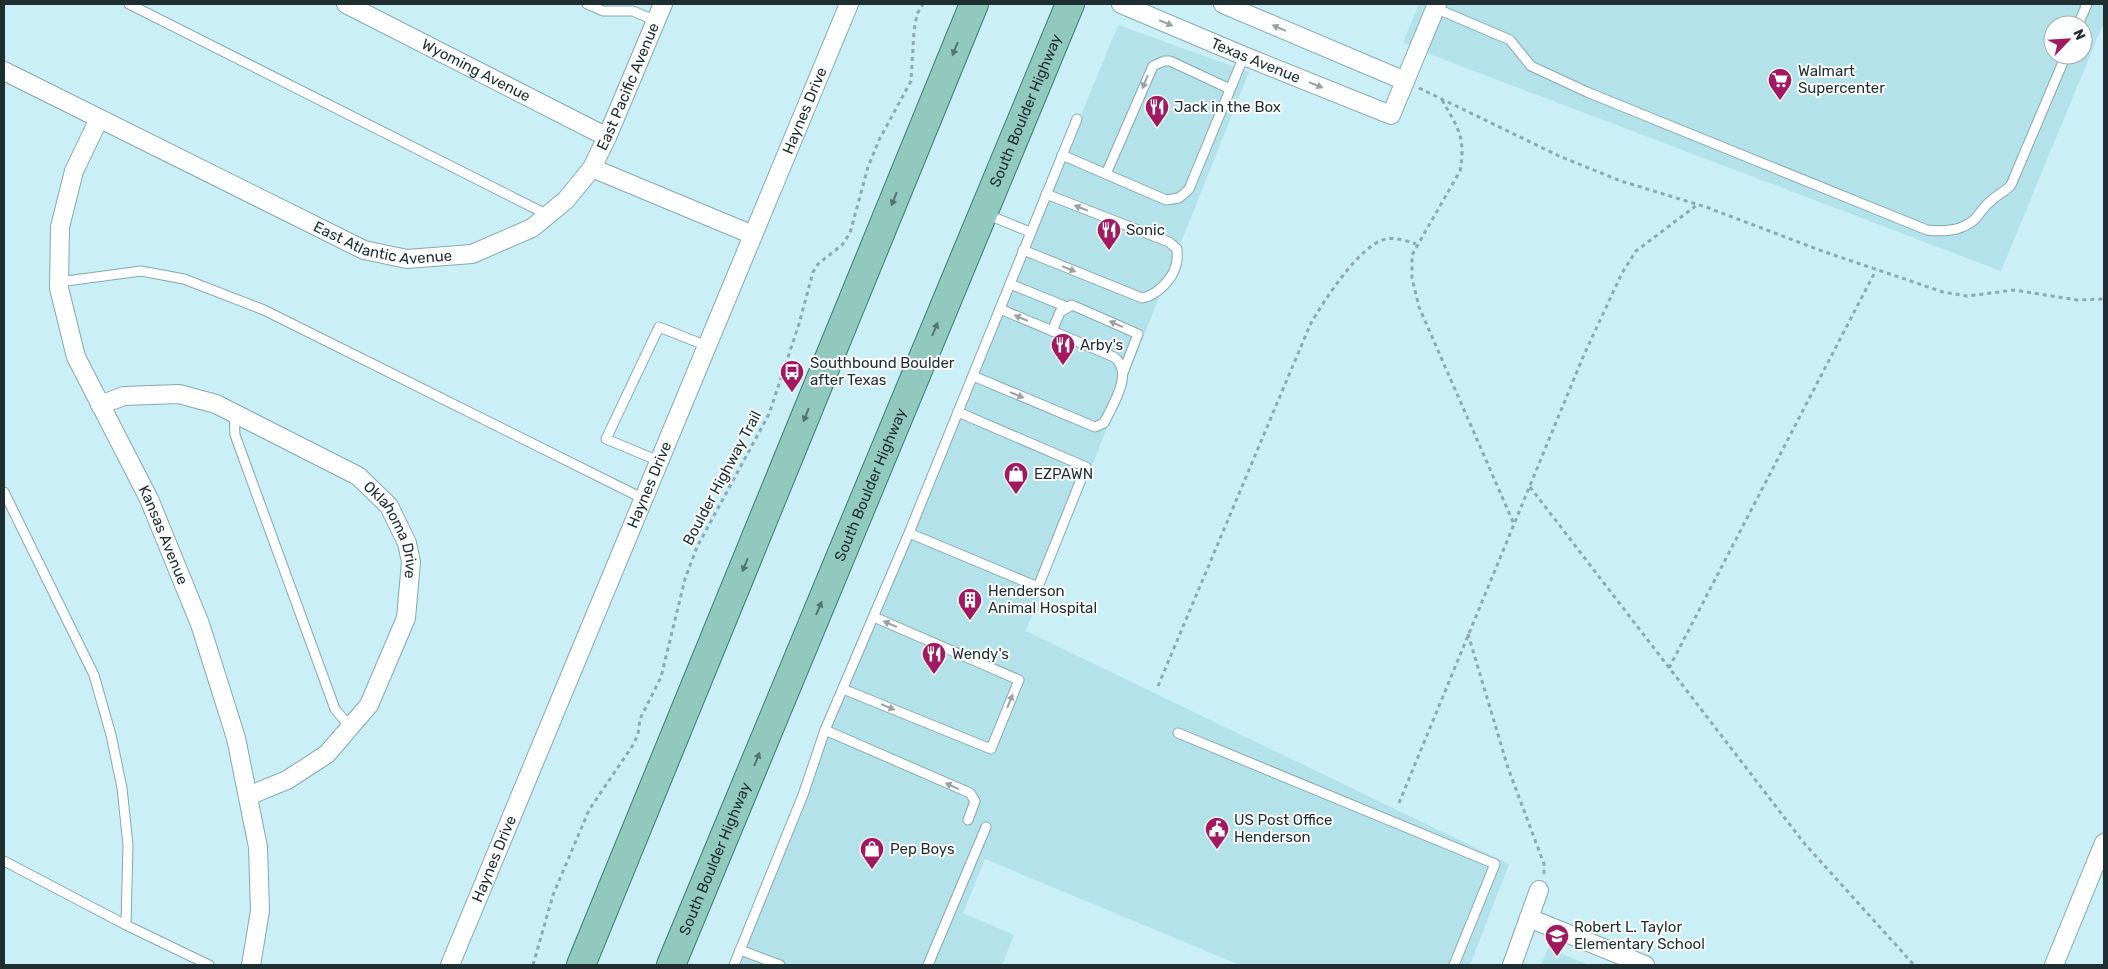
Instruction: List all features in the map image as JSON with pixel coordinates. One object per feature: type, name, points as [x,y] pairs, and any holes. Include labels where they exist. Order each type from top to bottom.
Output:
[{"type":"main road","points":[[582,965],[974,4]]},
{"type":"main road","name":"South Boulder Highway","points":[[671,965],[1070,4]]},
{"type":"street","name":"Wyoming Avenue","points":[[346,4],[607,137]]},
{"type":"street","name":"East Pacific Avenue","points":[[592,168],[663,4]]},
{"type":"street","name":"Haynes Drive","points":[[450,965],[849,4]]},
{"type":"street","name":"Texas Avenue","points":[[1121,4],[1391,115],[1405,81]]},
{"type":"street","points":[[1223,4],[1405,81],[1436,6]]},
{"type":"street","name":"East Atlantic Avenue","points":[[4,71],[355,245],[407,259],[472,254],[532,228],[566,200],[592,168]]},
{"type":"street","name":"Kansas Avenue","points":[[99,119],[74,171],[60,227],[60,282],[76,357],[149,499],[200,624],[236,738],[258,847],[260,911],[251,965]]},
{"type":"street","points":[[592,168],[753,235]]},
{"type":"street","name":"Oklahoma Drive","points":[[100,405],[124,396],[179,394],[216,404],[358,476],[389,506],[407,542],[411,562],[406,618],[369,705],[327,754],[287,780],[248,796]]},
{"type":"street","points":[[2054,965],[2104,843]]},
{"type":"street","points":[[1512,965],[1539,890]]},
{"type":"street","points":[[1529,918],[1638,964]]},
{"type":"lane","points":[[128,4],[548,215]]},
{"type":"lane","points":[[588,4],[603,12],[633,10],[656,21]]},
{"type":"lane","points":[[1436,6],[1510,40],[1531,66],[1587,92],[1926,230],[1940,232],[1959,228],[1974,220],[1992,200],[2006,191],[2011,185],[2062,65]]},
{"type":"lane","points":[[1062,155],[1166,200],[1179,198],[1189,189],[1244,56]]},
{"type":"lane","points":[[1106,174],[1153,66],[1164,61],[1170,61],[1230,89]]},
{"type":"lane","points":[[734,965],[804,794],[825,730],[874,617],[1077,119]]},
{"type":"lane","points":[[1024,250],[1142,298],[1153,294],[1169,279],[1175,269],[1177,249],[1170,242],[1046,194]]},
{"type":"lane","points":[[983,213],[1030,232]]},
{"type":"lane","points":[[60,282],[141,271],[184,279],[264,310],[644,499]]},
{"type":"lane","points":[[1010,284],[1067,307]]},
{"type":"lane","points":[[973,376],[1095,427],[1104,423],[1122,381],[1138,334],[1072,305],[1060,312],[1052,331]]},
{"type":"lane","points":[[1000,309],[1114,357],[1119,362],[1123,374]]},
{"type":"lane","points":[[660,461],[606,439],[659,327],[707,346]]},
{"type":"lane","points":[[908,532],[1038,587],[1086,467],[958,412]]},
{"type":"lane","points":[[234,413],[235,435],[331,700],[335,709],[350,727]]},
{"type":"lane","points":[[4,492],[94,675],[111,735],[122,788],[128,844],[126,924]]},
{"type":"lane","points":[[843,689],[991,749],[1019,680],[874,617]]},
{"type":"lane","points":[[825,730],[970,793],[975,801],[968,820]]},
{"type":"lane","points":[[1178,733],[1495,864],[1454,965]]},
{"type":"lane","points":[[928,965],[986,827]]},
{"type":"lane","points":[[4,861],[209,965]]},
{"type":"lane","points":[[740,950],[780,965]]},
{"type":"path","name":"Boulder Highway Trail","points":[[533,965],[553,895],[589,810],[634,745],[640,719],[661,677],[685,579],[697,547],[769,414],[799,324],[813,272],[818,264],[842,245],[850,233],[868,167],[879,140],[911,81],[914,31],[917,14],[923,4]]},
{"type":"path","points":[[1405,81],[1559,156],[1621,181],[1698,204],[1876,270],[1958,295],[1967,296],[2014,290],[2077,300],[2104,299]]},
{"type":"path","points":[[1442,99],[1460,133],[1463,155],[1460,171],[1416,244],[1412,255],[1411,265],[1415,295],[1514,524]]},
{"type":"path","points":[[1399,803],[1583,357],[1627,265],[1636,251],[1698,204]]},
{"type":"path","points":[[1158,686],[1310,325],[1323,302],[1348,270],[1376,243],[1389,238],[1416,244]]},
{"type":"path","points":[[1669,668],[1876,270]]},
{"type":"path","points":[[1529,486],[1804,843],[1914,965]]},
{"type":"path","points":[[1468,634],[1508,768],[1545,869],[1539,890]]},
{"type":"shaded area","points":[[1419,4],[2104,4],[2104,22],[2093,49],[2093,15],[2043,15],[2043,65],[2086,65],[2001,271],[1432,55],[1403,42]]},
{"type":"shaded area","points":[[1118,25],[1249,72],[1026,631],[1509,864],[1470,965],[1240,965],[985,859],[963,913],[1014,935],[1002,965],[732,965]]},
{"type":"shaded area","name":"Robert L. Taylor Elementary School","points":[[1548,948],[1589,965],[1541,965]]},
{"type":"place","name":"Walmart Supercenter","points":[[1780,101]]},
{"type":"place","name":"Jack in the Box","points":[[1157,128]]},
{"type":"place","name":"Sonic","points":[[1109,251]]},
{"type":"place","name":"Arby's","points":[[1063,366]]},
{"type":"place","name":"Southbound Boulder after Texas","points":[[792,393]]},
{"type":"place","name":"EZPAWN","points":[[1016,495]]},
{"type":"place","name":"Henderson Animal Hospital","points":[[970,621]]},
{"type":"place","name":"Wendy's","points":[[934,675]]},
{"type":"place","name":"US Post Office Henderson","points":[[1217,850]]},
{"type":"place","name":"Pep Boys","points":[[872,870]]},
{"type":"place","name":"Robert L. Taylor Elementary School","points":[[1557,957]]}]
